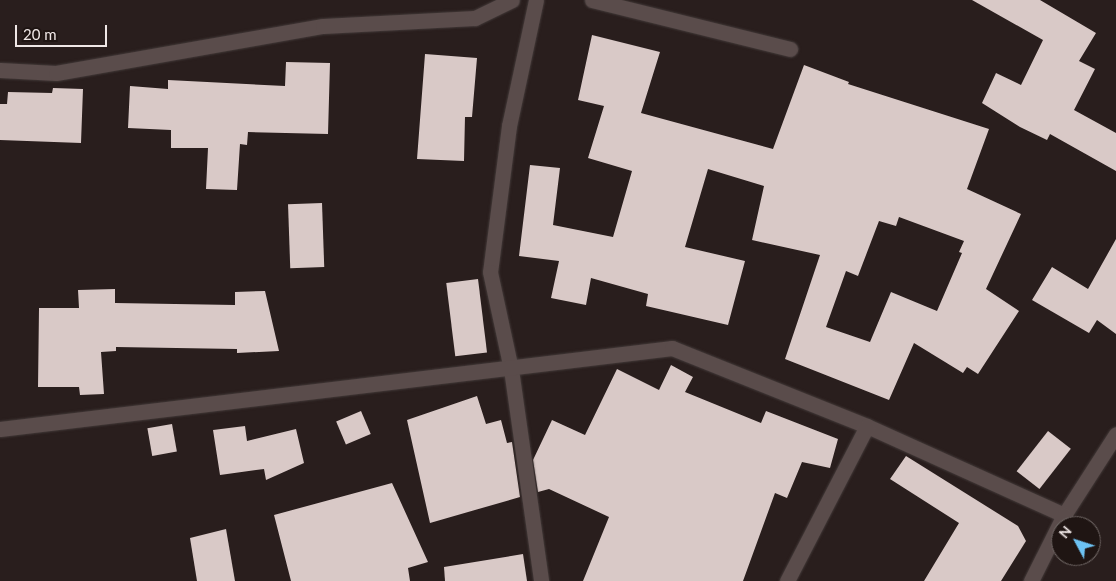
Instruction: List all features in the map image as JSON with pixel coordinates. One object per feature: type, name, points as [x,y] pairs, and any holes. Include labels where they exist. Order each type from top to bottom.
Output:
[{"type":"street","points":[[0,70],[56,72],[323,26],[475,18],[512,0]]},
{"type":"street","points":[[536,0],[509,126],[490,272],[511,369],[540,581]]},
{"type":"street","points":[[592,0],[790,49]]},
{"type":"street","points":[[0,429],[511,369],[672,348],[867,426],[1064,515]]},
{"type":"street","points":[[787,581],[867,426]]},
{"type":"street","points":[[1031,581],[1064,515],[1116,434]]},
{"type":"building","points":[[972,0],[1040,0],[1096,33],[1079,61],[1095,69],[1074,110],[1116,133],[1116,171],[1050,134],[1047,140],[1020,127],[982,103],[996,73],[1021,85],[1043,40]]},
{"type":"building","points":[[592,35],[660,52],[641,113],[773,149],[804,65],[849,82],[848,84],[989,129],[967,189],[1021,214],[986,289],[1019,311],[978,374],[967,367],[963,373],[914,343],[889,400],[785,359],[820,255],[752,240],[764,186],[708,169],[685,247],[745,261],[728,325],[646,306],[648,294],[591,278],[586,305],[551,298],[559,261],[519,256],[530,165],[560,168],[553,225],[613,237],[632,171],[588,158],[604,106],[578,100]],"holes":[[[899,217],[964,241],[959,252],[962,253],[937,311],[891,292],[870,342],[826,327],[846,271],[858,276],[879,221],[896,226]]]},
{"type":"building","points":[[425,54],[477,58],[472,117],[465,117],[464,161],[417,159]]},
{"type":"building","points":[[286,62],[330,63],[328,134],[248,132],[247,145],[240,144],[237,190],[206,189],[208,148],[171,148],[171,130],[128,128],[130,86],[168,89],[168,80],[285,86]]},
{"type":"building","points":[[53,88],[83,89],[81,143],[0,140],[0,104],[7,104],[8,92],[52,93]]},
{"type":"building","points":[[322,203],[324,267],[290,268],[288,204]]},
{"type":"building","points":[[1116,239],[1116,334],[1097,320],[1089,333],[1032,300],[1052,267],[1088,289]]},
{"type":"building","points":[[478,279],[487,352],[455,356],[446,283]]},
{"type":"building","points":[[115,289],[115,303],[235,305],[235,292],[265,291],[279,351],[237,353],[237,349],[116,347],[116,351],[101,352],[104,394],[80,395],[79,387],[38,387],[39,308],[79,308],[78,290]]},
{"type":"building","points":[[671,365],[693,377],[685,392],[761,423],[766,411],[838,439],[830,468],[802,462],[787,498],[775,493],[743,581],[583,581],[609,517],[549,489],[538,492],[533,460],[552,420],[585,435],[617,369],[659,390]]},
{"type":"building","points":[[477,396],[486,424],[501,420],[507,443],[512,442],[520,497],[430,523],[407,420]]},
{"type":"building","points":[[361,411],[371,434],[346,445],[336,422]]},
{"type":"building","points":[[172,424],[177,452],[152,456],[147,428]]},
{"type":"building","points":[[245,426],[247,441],[296,429],[304,463],[266,480],[264,469],[220,475],[213,430]]},
{"type":"building","points":[[1048,431],[1071,449],[1039,489],[1017,471]]},
{"type":"building","points":[[906,456],[1018,526],[1026,541],[1001,581],[924,581],[959,523],[890,479]]},
{"type":"building","points":[[392,483],[428,562],[408,568],[410,581],[291,581],[274,515]]},
{"type":"building","points":[[226,529],[235,581],[197,581],[190,538]]},
{"type":"building","points":[[523,554],[527,581],[445,581],[444,567]]}]
